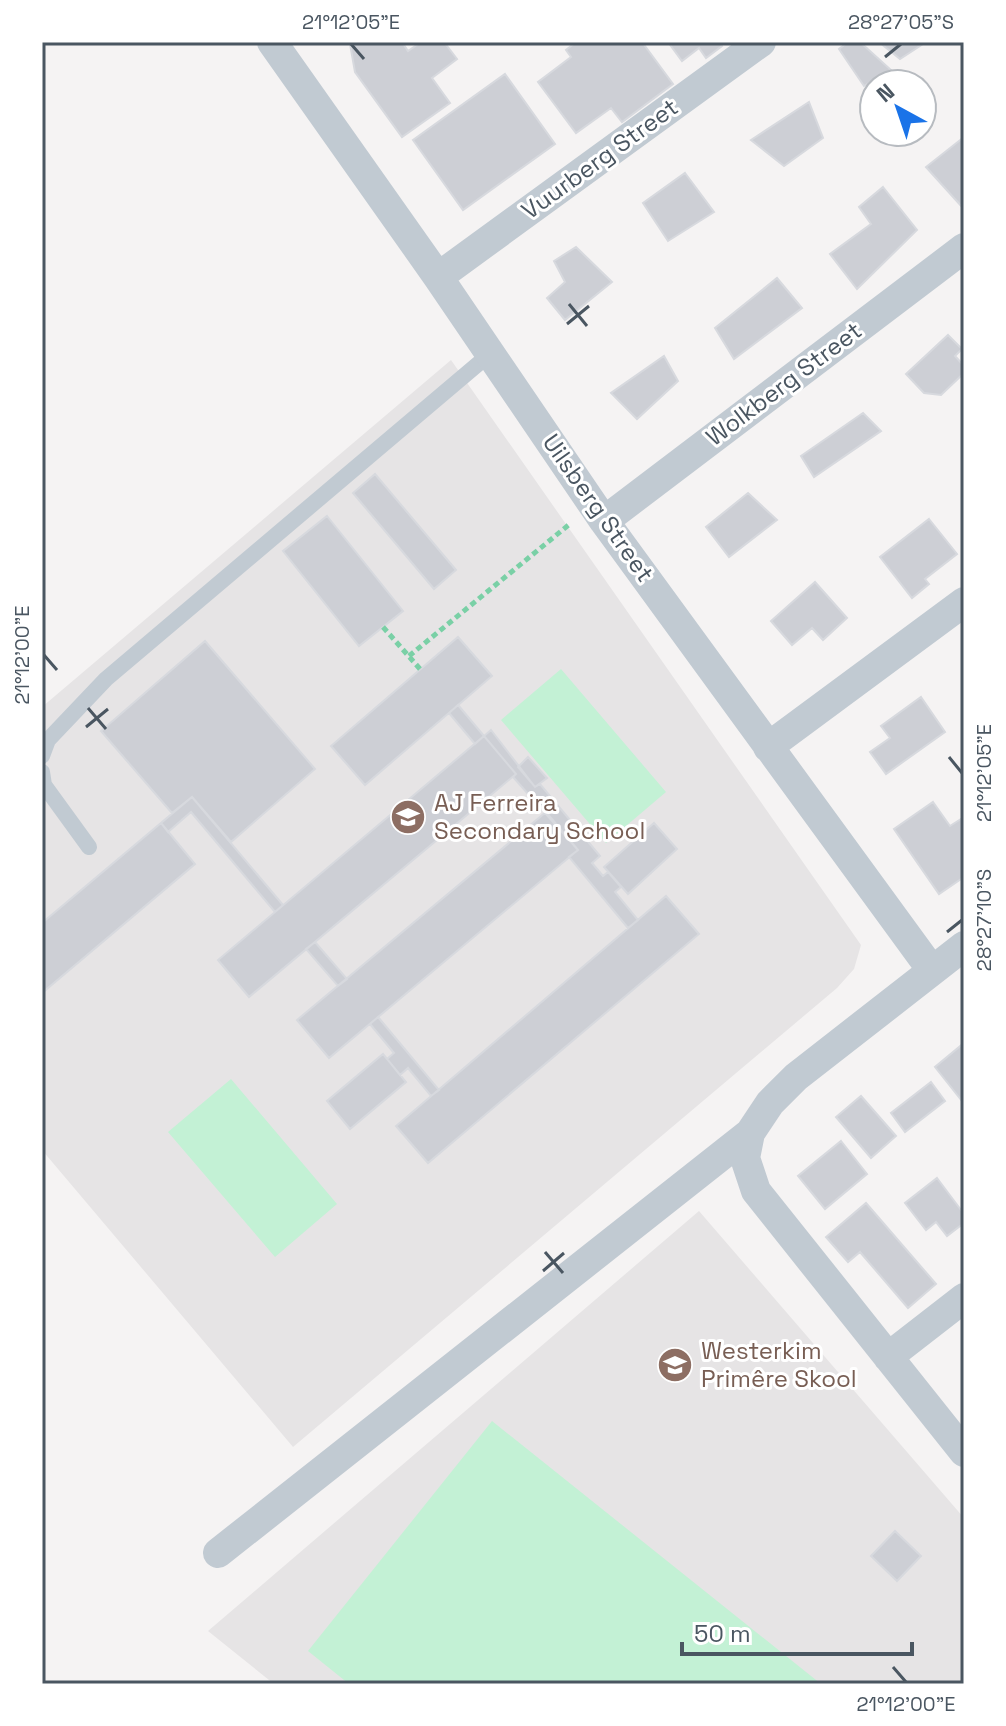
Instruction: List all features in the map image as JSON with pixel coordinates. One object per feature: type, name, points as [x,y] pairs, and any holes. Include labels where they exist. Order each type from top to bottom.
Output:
[{"type":"street","name":"Vuurberg Street","points":[[438,277],[761,42]]},
{"type":"street","name":"Uilsberg Street","points":[[280,45],[599,513],[931,969]]},
{"type":"street","name":"Wolkberg Street","points":[[599,513],[964,248]]},
{"type":"street","points":[[768,747],[964,602]]},
{"type":"street","points":[[218,1553],[750,1133],[770,1103],[796,1077],[964,946]]},
{"type":"street","points":[[750,1133],[745,1158],[756,1191],[964,1452]]},
{"type":"street","points":[[888,1357],[964,1298]]},
{"type":"lane","points":[[42,756],[48,740],[106,679],[491,353]]},
{"type":"lane","points":[[42,772],[44,785],[89,847]]},
{"type":"path","points":[[409,656],[599,513]]},
{"type":"path","points":[[383,627],[420,669]]},
{"type":"shaded area","name":"AJ Ferreira Secondary School","points":[[451,360],[861,945],[854,969],[837,988],[293,1447],[42,1150],[42,707]]},
{"type":"shaded area","name":"Westerkim Primêre Skool","points":[[699,1211],[964,1518],[964,1684],[274,1684],[208,1631]]},
{"type":"green space","points":[[561,669],[666,792],[606,843],[501,720]]},
{"type":"green space","points":[[231,1079],[337,1204],[275,1257],[168,1132]]},
{"type":"green space","points":[[492,1421],[821,1684],[349,1684],[308,1651]]},
{"type":"building","points":[[402,42],[408,51],[421,42],[444,42],[457,59],[432,78],[450,103],[402,137],[355,72],[350,44]]},
{"type":"building","points":[[576,42],[642,42],[673,84],[622,122],[611,108],[576,133],[538,82],[571,57],[566,50]]},
{"type":"building","points":[[668,42],[719,42],[722,46],[706,58],[699,48],[682,61]]},
{"type":"building","points":[[848,42],[860,42],[889,68],[858,68],[858,77],[839,49]]},
{"type":"building","points":[[879,42],[926,42],[900,59]]},
{"type":"building","points":[[505,74],[555,144],[463,210],[413,140]]},
{"type":"building","points":[[809,102],[823,138],[784,166],[751,140]]},
{"type":"building","points":[[964,137],[964,207],[963,208],[926,167]]},
{"type":"building","points":[[685,173],[714,212],[668,241],[643,203]]},
{"type":"building","points":[[883,187],[917,230],[857,289],[830,254],[871,224],[859,207]]},
{"type":"building","points":[[576,247],[612,282],[565,320],[547,298],[565,282],[554,261]]},
{"type":"building","points":[[777,278],[802,308],[734,359],[715,328]]},
{"type":"building","points":[[948,335],[962,349],[955,356],[964,366],[964,373],[941,395],[924,393],[906,374]]},
{"type":"building","points":[[664,356],[678,381],[637,419],[611,393]]},
{"type":"building","points":[[863,413],[881,431],[814,477],[801,456]]},
{"type":"building","points":[[375,474],[456,570],[434,589],[353,493]]},
{"type":"building","points":[[748,493],[777,520],[729,557],[706,527]]},
{"type":"building","points":[[327,516],[403,611],[359,646],[283,551]]},
{"type":"building","points":[[929,519],[957,554],[925,579],[929,584],[912,598],[880,557]]},
{"type":"building","points":[[815,582],[847,618],[823,640],[812,628],[792,645],[771,621]]},
{"type":"building","points":[[458,637],[492,676],[365,785],[331,746]]},
{"type":"building","points":[[205,641],[315,769],[231,842],[192,797],[172,813],[101,731]]},
{"type":"building","points":[[921,697],[945,732],[886,774],[870,752],[890,738],[881,726]]},
{"type":"building","points":[[458,705],[484,736],[475,744],[449,713]]},
{"type":"building","points":[[491,730],[535,787],[540,784],[600,856],[592,863],[603,876],[608,872],[621,887],[615,892],[638,920],[628,928],[569,857],[578,850],[513,777],[516,774],[484,736]]},
{"type":"building","points":[[484,736],[516,774],[249,997],[218,960]]},
{"type":"building","points":[[528,757],[547,778],[535,787],[518,767]]},
{"type":"building","points":[[192,797],[283,905],[275,912],[191,812],[168,832],[161,823]]},
{"type":"building","points":[[933,802],[950,826],[964,817],[964,877],[939,894],[894,829]]},
{"type":"building","points":[[546,812],[578,850],[329,1058],[297,1020]]},
{"type":"building","points":[[161,823],[195,864],[42,993],[42,923]]},
{"type":"building","points":[[654,823],[677,849],[628,894],[604,867]]},
{"type":"building","points":[[666,896],[699,934],[428,1163],[396,1126]]},
{"type":"building","points":[[315,942],[347,979],[338,986],[306,949]]},
{"type":"building","points":[[378,1017],[439,1090],[431,1096],[408,1068],[400,1075],[387,1059],[394,1053],[370,1024]]},
{"type":"building","points":[[964,1043],[964,1100],[962,1101],[935,1067]]},
{"type":"building","points":[[383,1054],[406,1082],[350,1129],[327,1101]]},
{"type":"building","points":[[931,1082],[945,1101],[905,1132],[891,1113]]},
{"type":"building","points":[[861,1096],[896,1136],[871,1158],[836,1117]]},
{"type":"building","points":[[841,1141],[867,1174],[825,1209],[798,1176]]},
{"type":"building","points":[[937,1178],[964,1214],[964,1223],[947,1236],[936,1222],[926,1230],[905,1203]]},
{"type":"building","points":[[866,1203],[936,1284],[908,1308],[860,1252],[848,1262],[826,1237]]},
{"type":"building","points":[[895,1531],[921,1556],[897,1581],[871,1556]]},
{"type":"place","name":"AJ Ferreira Secondary School","points":[[408,817]]},
{"type":"place","name":"Westerkim Primêre Skool","points":[[675,1365]]}]
